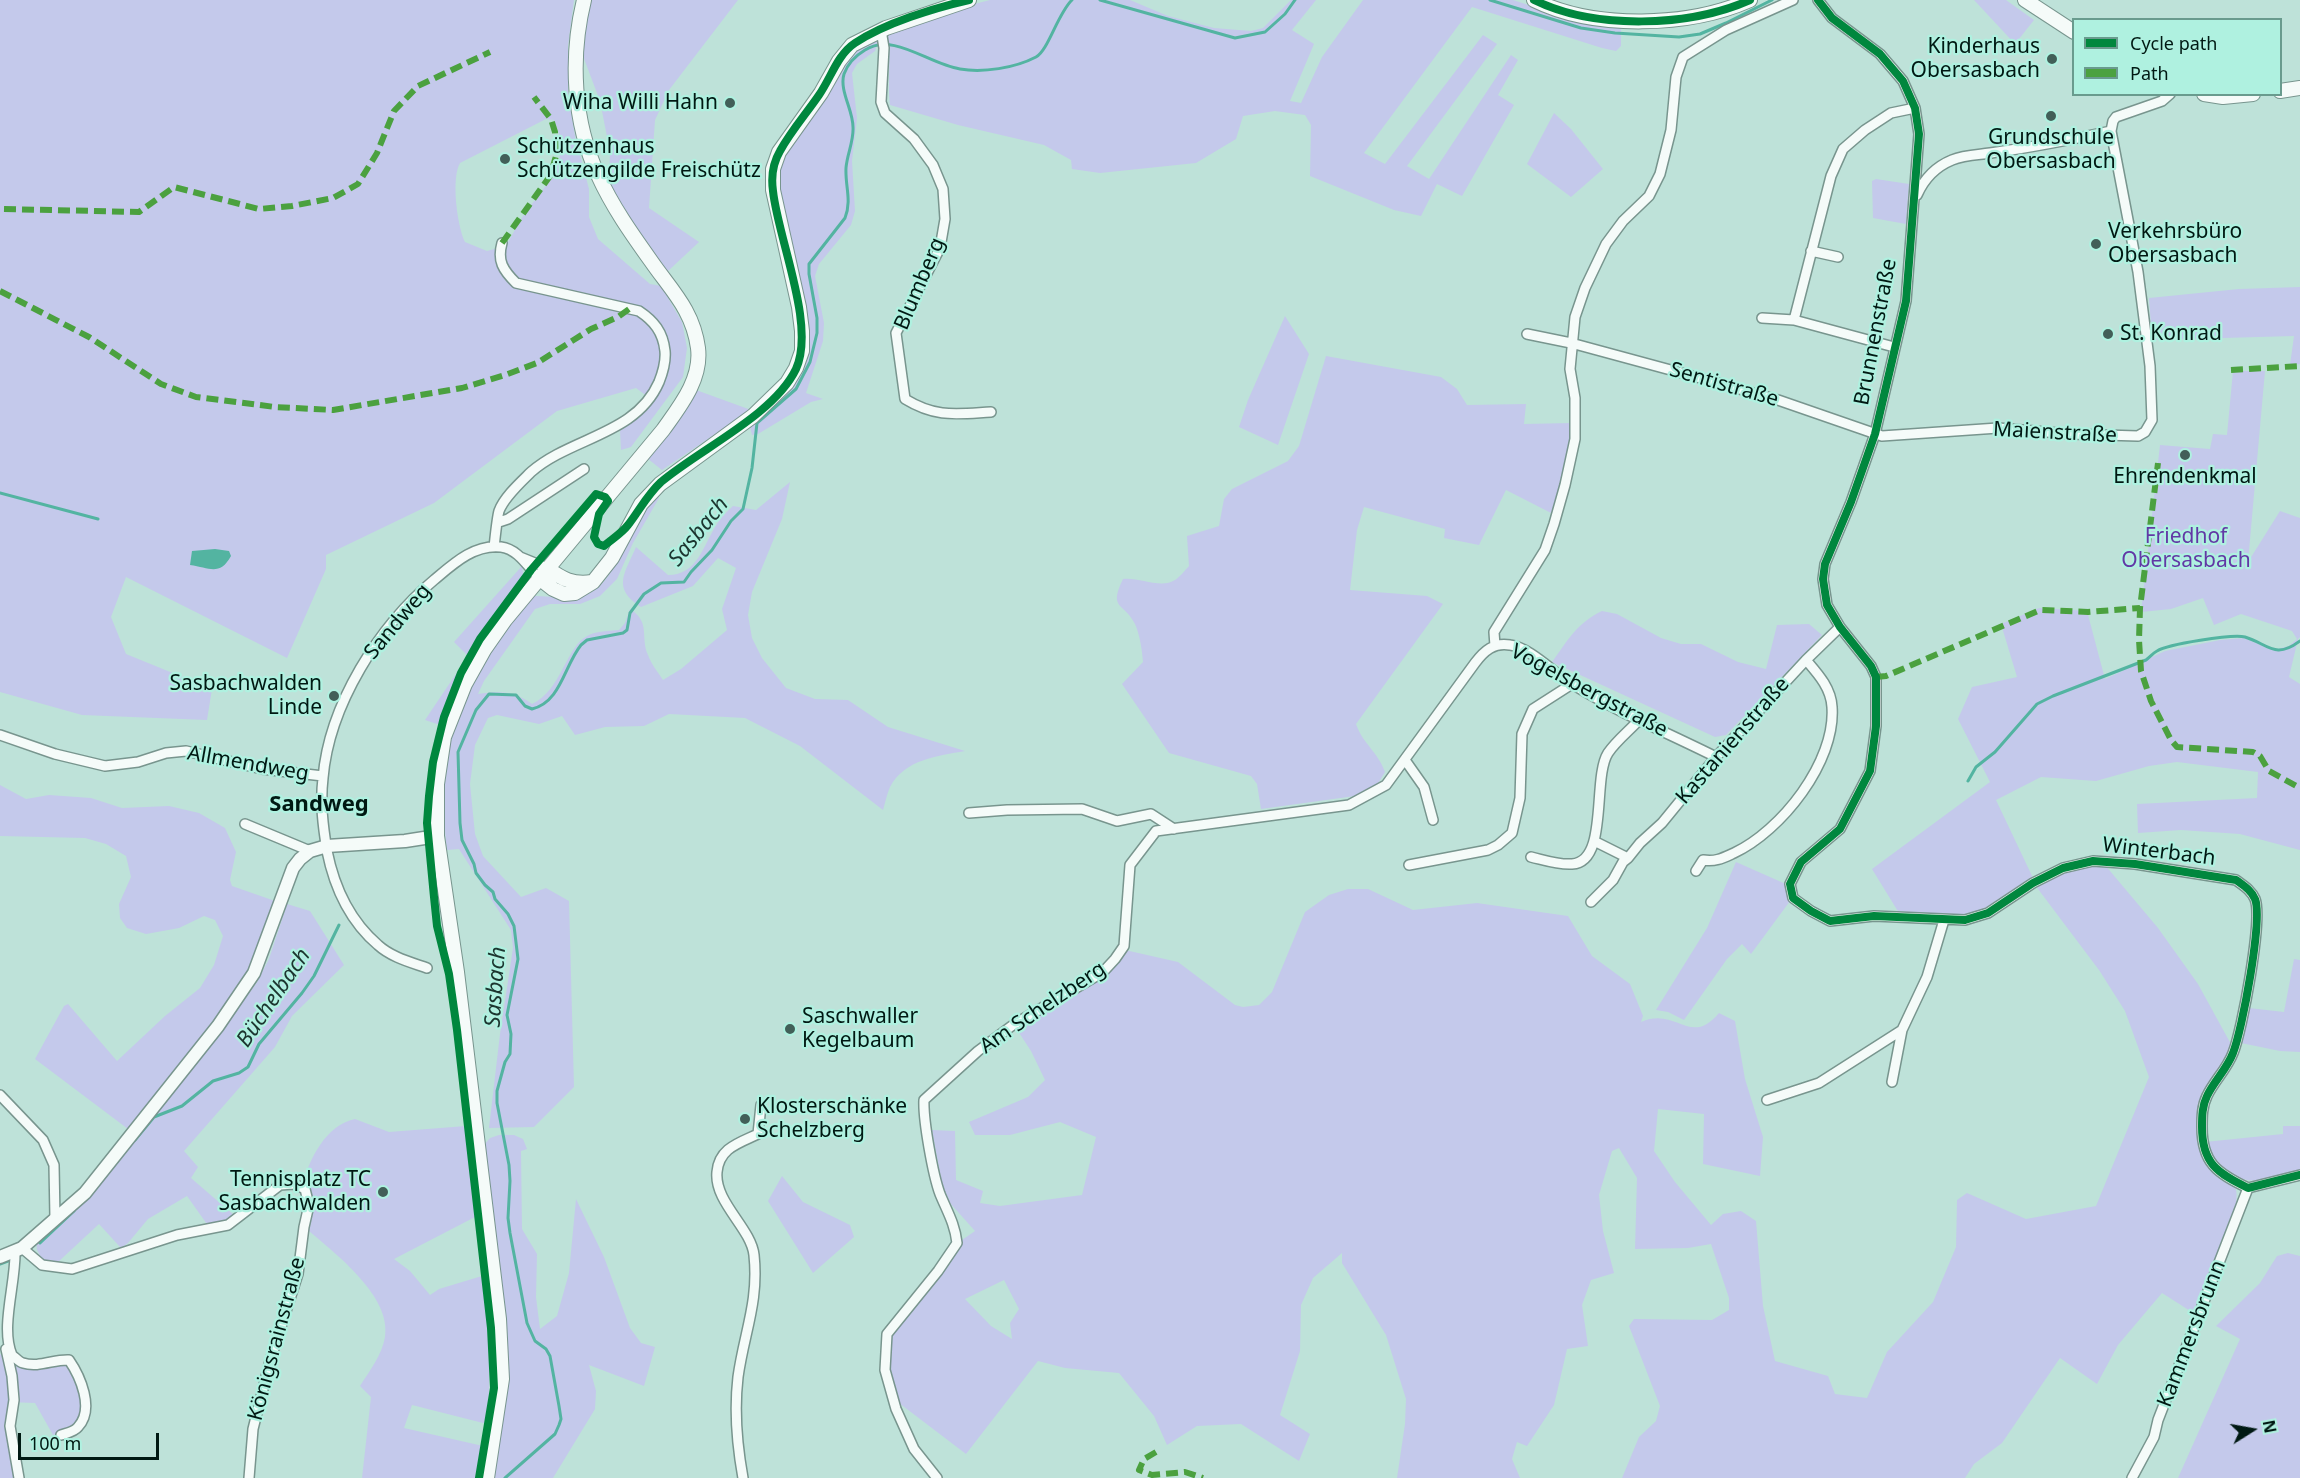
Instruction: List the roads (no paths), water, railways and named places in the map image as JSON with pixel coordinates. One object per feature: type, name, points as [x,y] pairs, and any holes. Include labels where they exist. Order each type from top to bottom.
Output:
[{"type":"main road","points":[[487,1478],[502,1380],[499,1319],[457,972],[437,836],[437,784],[444,738],[465,684],[484,650],[543,573],[663,430],[695,377],[699,350],[693,324],[681,300],[619,215],[591,158],[579,109],[576,76],[577,38],[584,0]]},
{"type":"main road","points":[[543,573],[572,583],[593,582],[612,558],[641,504],[660,484],[753,416],[787,383],[802,351],[801,323],[773,190],[772,169],[779,152],[821,93],[846,51],[861,40],[883,39],[969,0]]},
{"type":"main road","points":[[1534,0],[1574,15],[1659,20],[1713,14],[1750,0]]},
{"type":"main road","points":[[2025,0],[2072,31]]},
{"type":"main road","points":[[2282,91],[2300,88]]},
{"type":"main road","points":[[2217,96],[2233,96]]},
{"type":"street","points":[[1495,646],[1494,632],[1545,550],[1565,485],[1575,440],[1575,398],[1570,369],[1575,317],[1585,288],[1606,244],[1623,221],[1648,196],[1660,174],[1671,130],[1676,77],[1683,57],[1726,30],[1793,0]]},
{"type":"street","name":"Brunnenstraße","points":[[1818,0],[1832,18],[1880,54],[1903,81],[1915,108],[1919,134],[1906,301],[1875,434],[1851,502],[1825,564],[1823,579],[1827,605],[1840,627]]},
{"type":"street","name":"Blumberg","points":[[883,39],[881,102],[885,113],[914,139],[933,165],[943,189],[945,219],[940,248],[896,333],[905,399],[944,415],[991,412]]},
{"type":"street","points":[[1914,201],[1923,181],[1951,160],[2111,131],[2116,117],[2162,101],[2168,96]]},
{"type":"street","points":[[1794,320],[1831,176],[1843,149],[1865,130],[1892,113],[1915,108]]},
{"type":"street","name":"Maienstraße","points":[[1875,434],[1890,437],[1998,428],[2130,437],[2145,432],[2150,427],[2152,420],[2150,366],[2143,306],[2111,131]]},
{"type":"street","points":[[502,243],[498,255],[504,271],[516,283],[639,311],[652,320],[663,340],[666,358],[658,384],[644,408],[625,422],[562,451],[531,472],[507,498],[499,512],[494,547],[503,547],[543,573]]},
{"type":"street","points":[[1811,250],[1838,258]]},
{"type":"street","points":[[1762,318],[1794,320],[1894,348]]},
{"type":"street","name":"Sentistraße","points":[[1527,334],[1571,343],[1778,400],[1875,434]]},
{"type":"street","points":[[499,522],[508,519],[584,469]]},
{"type":"street","name":"Sandweg","points":[[427,968],[398,957],[379,946],[360,927],[346,906],[332,875],[321,813],[323,776],[340,708],[378,640],[412,600],[464,554],[494,547]]},
{"type":"street","name":"Kastanienstraße","points":[[1591,902],[1606,888],[1640,843],[1662,823],[1716,757],[1806,660],[1840,627]]},
{"type":"street","name":"Winterbach","points":[[1840,627],[1871,666],[1876,677],[1876,716],[1870,771],[1839,829],[1800,862],[1790,884],[1793,898],[1811,912],[1830,921],[1874,916],[1965,920],[1988,914],[2033,883],[2063,868],[2093,861],[2135,864],[2236,880],[2248,888],[2256,901],[2255,944],[2241,1029],[2233,1056],[2207,1096],[2202,1111],[2204,1151],[2210,1164],[2222,1174],[2247,1188]]},
{"type":"street","name":"Vogelsbergstraße","points":[[1124,946],[1130,865],[1156,831],[1349,805],[1386,785],[1475,663],[1485,651],[1495,646],[1510,645],[1528,653],[1572,684],[1716,757]]},
{"type":"street","points":[[1696,871],[1703,860],[1714,862],[1753,844],[1778,822],[1801,796],[1817,766],[1831,731],[1832,706],[1827,685],[1806,660]]},
{"type":"street","points":[[1409,865],[1488,850],[1498,845],[1512,832],[1520,798],[1522,734],[1533,709],[1572,684]]},
{"type":"street","points":[[1531,857],[1574,864],[1585,860],[1596,842],[1600,784],[1607,754],[1640,719]]},
{"type":"street","name":"Allmendweg","points":[[0,735],[55,754],[105,766],[138,762],[166,753],[186,751],[262,769],[323,776]]},
{"type":"street","points":[[1405,760],[1424,787],[1433,819]]},
{"type":"street","points":[[969,813],[1082,809],[1117,821],[1151,814],[1173,829]]},
{"type":"street","points":[[245,824],[310,851]]},
{"type":"street","points":[[0,1257],[19,1250],[85,1193],[218,1026],[246,988],[254,973],[294,868],[300,859],[310,851],[327,846],[405,841],[437,836]]},
{"type":"street","points":[[1596,842],[1628,858]]},
{"type":"street","points":[[1892,1082],[1902,1030],[1927,977],[1944,920]]},
{"type":"street","name":"Am Schelzberg","points":[[937,1478],[914,1449],[896,1409],[885,1370],[887,1334],[938,1270],[957,1242],[956,1227],[939,1191],[923,1114],[924,1100],[978,1051],[1004,1031],[1103,972],[1124,946]]},
{"type":"street","points":[[1767,1100],[1819,1083],[1902,1030]]},
{"type":"street","points":[[0,1095],[43,1140],[54,1166],[55,1218]]},
{"type":"street","points":[[743,1478],[736,1401],[738,1376],[755,1298],[754,1252],[723,1198],[716,1173],[720,1159],[727,1148],[758,1134],[761,1105]]},
{"type":"street","points":[[2247,1188],[2300,1175]]},
{"type":"street","name":"Königsrainstraße","points":[[19,1250],[42,1265],[72,1269],[177,1235],[228,1225],[280,1185],[294,1184],[305,1189],[309,1205],[298,1274],[270,1361],[253,1429],[249,1478]]},
{"type":"street","name":"Kammersbrunn","points":[[2132,1478],[2154,1437],[2158,1420],[2247,1188]]},
{"type":"street","points":[[19,1250],[2,1316],[2,1339],[12,1376],[15,1400],[10,1426],[19,1478]]},
{"type":"street","points":[[5,1347],[21,1363],[34,1365],[60,1359],[69,1360],[75,1369],[83,1385],[85,1407],[81,1424],[76,1430],[61,1435]]},
{"type":"waterway","name":"Sasbach","points":[[505,1478],[555,1434],[561,1419],[550,1356],[546,1349],[535,1341],[527,1323],[510,1233],[509,1165],[497,1103],[497,1091],[505,1062],[510,1054],[511,1034],[507,1015],[518,959],[514,926],[508,914],[495,899],[493,892],[476,873],[462,840],[458,752],[476,710],[489,694],[516,695],[525,706],[532,709],[542,705],[556,691],[581,645],[587,640],[623,633],[627,630],[630,613],[644,594],[661,583],[684,582],[743,509],[752,468],[757,423],[796,389],[810,362],[817,333],[817,318],[809,264],[845,218],[847,211],[846,168],[853,127],[843,80],[850,63],[865,50],[876,45],[888,45],[960,69],[989,70],[1009,67],[1036,57],[1040,53],[1072,0]]},
{"type":"waterway","name":"Sasbach","points":[[1100,0],[1235,38],[1265,32],[1285,14],[1295,0]]},
{"type":"waterway","name":"Sasbach","points":[[1490,0],[1581,28],[1615,33],[1679,37],[1700,34],[1772,0]]},
{"type":"waterway","points":[[0,493],[98,519]]},
{"type":"waterway","points":[[1968,781],[1976,767],[1995,752],[2037,704],[2146,660],[2163,648],[2214,638],[2238,636],[2278,650],[2291,647],[2300,641]]},
{"type":"waterway","name":"Büchelbach","points":[[135,1140],[154,1117],[182,1106],[213,1081],[239,1073],[248,1067],[259,1044],[314,976],[339,925]]},
{"type":"waterway","name":"Büchelbach","points":[[40,1243],[74,1211]]},
{"type":"waterway","name":"Büchelbach","points":[[0,1264],[8,1261]]},
{"type":"place","name":"Kinderhaus Obersasbach","points":[[2052,59]]},
{"type":"place","name":"Wiha Willi Hahn","points":[[730,103]]},
{"type":"place","name":"Grundschule Obersasbach","points":[[2051,116]]},
{"type":"place","name":"Schützenhaus Schützengilde Freischütz","points":[[505,159]]},
{"type":"place","name":"Verkehrsbüro Obersasbach","points":[[2096,244]]},
{"type":"place","name":"St. Konrad","points":[[2108,334]]},
{"type":"place","name":"Ehrendenkmal","points":[[2185,455]]},
{"type":"place","name":"Sasbachwalden Linde","points":[[334,696]]},
{"type":"place","name":"Saschwaller Kegelbaum","points":[[790,1029]]},
{"type":"place","name":"Klosterschänke Schelzberg","points":[[745,1119]]},
{"type":"place","name":"Tennisplatz TC Sasbachwalden","points":[[383,1192]]},
{"type":"district","name":"Sandweg","points":[[319,805]]},
{"type":"park label","name":"Friedhof Obersasbach","points":[[2186,549]]}]
